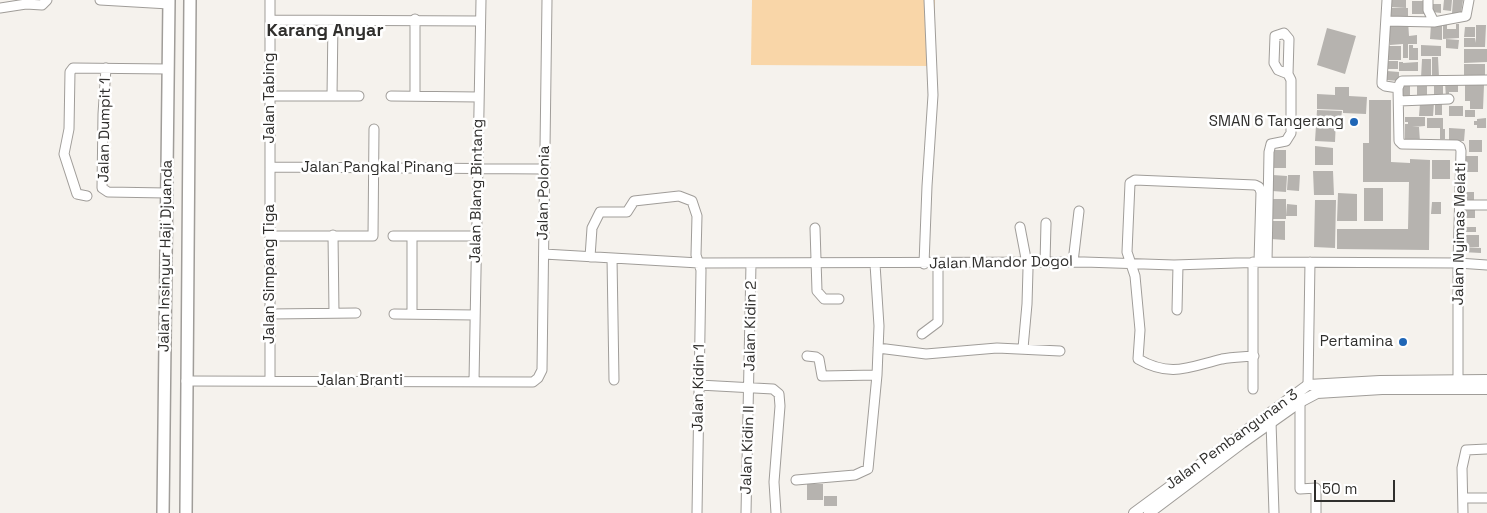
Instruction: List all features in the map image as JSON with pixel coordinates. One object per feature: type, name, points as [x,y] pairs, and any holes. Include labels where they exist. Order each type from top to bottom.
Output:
[{"type":"main road","name":"Jalan Insinyur Haji Djuanda","points":[[186,513],[190,0]]},
{"type":"main road","name":"Jalan Insinyur Haji Djuanda","points":[[164,513],[169,2]]},
{"type":"main road","points":[[166,210],[188,211]]},
{"type":"main road","points":[[166,235],[187,236]]},
{"type":"street","points":[[0,8],[26,4],[42,5],[47,0]]},
{"type":"street","points":[[100,0],[169,2]]},
{"type":"street","name":"Jalan Tabing","points":[[270,0],[270,167]]},
{"type":"street","name":"Jalan Blang Bintang","points":[[474,381],[480,0]]},
{"type":"street","name":"Jalan Polonia","points":[[533,382],[538,378],[542,370],[546,0]]},
{"type":"street","points":[[924,264],[933,95],[930,0]]},
{"type":"street","points":[[1387,0],[1382,84],[1398,88],[1402,81],[1487,80]]},
{"type":"street","points":[[1428,0],[1428,10],[1434,22]]},
{"type":"street","points":[[1386,21],[1434,22],[1466,16],[1469,0]]},
{"type":"street","points":[[270,20],[480,20]]},
{"type":"street","points":[[415,95],[416,20]]},
{"type":"street","points":[[332,96],[333,21]]},
{"type":"street","points":[[87,196],[77,194],[64,154],[68,128],[70,72],[73,68],[168,68]]},
{"type":"street","name":"Jalan Dumpit 1","points":[[106,68],[102,188],[108,192],[166,193]]},
{"type":"street","points":[[1253,389],[1260,262],[1269,152],[1270,144],[1286,141],[1291,133],[1292,80],[1288,74]]},
{"type":"street","name":"Jalan Nyimas Melati","points":[[1398,88],[1398,138],[1402,144],[1457,145],[1460,147],[1458,384]]},
{"type":"street","points":[[270,96],[360,96]]},
{"type":"street","points":[[391,96],[479,97]]},
{"type":"street","points":[[1399,101],[1448,99]]},
{"type":"street","points":[[270,236],[373,236],[374,129]]},
{"type":"street","name":"Jalan Pangkal Pinang","points":[[270,167],[544,169]]},
{"type":"street","name":"Jalan Simpang Tiga","points":[[270,167],[270,380]]},
{"type":"street","points":[[1254,356],[1224,359],[1181,370],[1151,366],[1138,359],[1140,330],[1136,285],[1127,252],[1131,182],[1189,181],[1259,186],[1261,192],[1260,262]]},
{"type":"street","name":"Jalan Kidin 1","points":[[590,256],[592,228],[600,212],[628,212],[634,200],[679,196],[692,201],[697,216],[696,255],[701,270],[697,513]]},
{"type":"street","points":[[1460,205],[1487,205]]},
{"type":"street","points":[[1073,262],[1079,211]]},
{"type":"street","points":[[1045,263],[1046,223]]},
{"type":"street","points":[[1020,227],[1028,268],[1023,348]]},
{"type":"street","points":[[815,228],[817,292],[824,299],[839,299]]},
{"type":"street","points":[[333,235],[334,313]]},
{"type":"street","points":[[393,236],[477,236]]},
{"type":"street","points":[[412,236],[412,314]]},
{"type":"street","name":"Jalan Mandor Dogol","points":[[544,254],[698,263],[938,264],[1073,262],[1178,265],[1310,262],[1458,263],[1487,265]]},
{"type":"street","points":[[612,258],[614,380]]},
{"type":"street","points":[[1308,385],[1310,262]]},
{"type":"street","name":"Jalan Kidin 2","points":[[750,388],[752,263]]},
{"type":"street","points":[[796,480],[855,475],[868,469],[877,375],[879,326],[875,264]]},
{"type":"street","points":[[922,334],[938,322],[938,264]]},
{"type":"street","points":[[1177,310],[1178,265]]},
{"type":"street","points":[[270,314],[356,313]]},
{"type":"street","points":[[394,314],[475,315]]},
{"type":"street","points":[[878,348],[926,354],[997,348],[1060,351]]},
{"type":"street","points":[[807,356],[819,359],[822,376],[877,375]]},
{"type":"street","points":[[1426,384],[1458,384],[1487,380]]},
{"type":"street","name":"Jalan Branti","points":[[186,381],[533,382]]},
{"type":"street","name":"Jalan Pembangunan 3","points":[[1150,513],[1308,385],[1426,384]]},
{"type":"street","name":"Jalan Pembangunan 3","points":[[1134,513],[1240,440],[1317,393],[1426,384]]},
{"type":"street","points":[[1458,384],[1487,389]]},
{"type":"street","points":[[699,385],[774,389],[779,394],[780,406],[774,482],[776,513]]},
{"type":"street","name":"Jalan Kidin II","points":[[746,513],[750,388]]},
{"type":"street","points":[[1300,402],[1300,489],[1316,488],[1316,513]]},
{"type":"street","points":[[1271,422],[1274,513]]},
{"type":"street","points":[[1463,513],[1462,468],[1466,450],[1487,450]]},
{"type":"street","points":[[1463,498],[1487,498]]},
{"type":"shaded area","points":[[752,0],[935,0],[932,66],[751,65]]},
{"type":"building","points":[[1390,0],[1406,0],[1406,8],[1389,7]]},
{"type":"building","points":[[1444,0],[1452,0],[1451,11],[1443,10]]},
{"type":"building","points":[[1453,0],[1463,0],[1461,14],[1452,13]]},
{"type":"building","points":[[1412,1],[1425,1],[1425,14],[1412,14]]},
{"type":"building","points":[[1432,4],[1441,4],[1441,13],[1432,12]]},
{"type":"building","points":[[1391,8],[1408,8],[1408,20],[1391,20]]},
{"type":"building","points":[[1408,21],[1409,36],[1417,35],[1417,44],[1408,44],[1408,58],[1403,58],[1403,44],[1390,45],[1390,22]]},
{"type":"building","points":[[1431,24],[1442,24],[1442,40],[1430,39]]},
{"type":"building","points":[[1456,24],[1459,24],[1459,38],[1443,39],[1443,25],[1447,25],[1447,29],[1456,29]]},
{"type":"building","points":[[1476,25],[1486,25],[1485,47],[1464,47],[1464,38],[1475,38],[1476,43]]},
{"type":"building","points":[[1465,27],[1475,27],[1475,37],[1464,37]]},
{"type":"building","points":[[1327,28],[1356,36],[1345,74],[1317,65]]},
{"type":"building","points":[[1446,39],[1459,40],[1458,49],[1446,48]]},
{"type":"building","points":[[1409,45],[1413,45],[1413,48],[1418,48],[1418,60],[1409,60]]},
{"type":"building","points":[[1421,45],[1441,46],[1441,56],[1421,56]]},
{"type":"building","points":[[1385,46],[1401,46],[1401,60],[1386,60]]},
{"type":"building","points":[[1464,49],[1487,49],[1487,62],[1464,63]]},
{"type":"building","points":[[1432,57],[1438,57],[1439,77],[1432,78]]},
{"type":"building","points":[[1422,59],[1431,59],[1431,78],[1421,78]]},
{"type":"building","points":[[1386,61],[1398,61],[1398,69],[1386,69]]},
{"type":"building","points":[[1399,62],[1418,62],[1418,71],[1399,71]]},
{"type":"building","points":[[1464,64],[1485,64],[1485,78],[1464,78]]},
{"type":"building","points":[[1387,71],[1399,72],[1399,81],[1386,80]]},
{"type":"building","points":[[1445,82],[1458,82],[1458,92],[1449,92],[1449,98],[1446,98]]},
{"type":"building","points":[[1434,83],[1443,83],[1443,98],[1434,98]]},
{"type":"building","points":[[1402,84],[1410,84],[1410,98],[1402,98]]},
{"type":"building","points":[[1417,84],[1427,84],[1427,100],[1417,100]]},
{"type":"building","points":[[1465,85],[1484,85],[1483,109],[1470,109],[1470,101],[1465,101]]},
{"type":"building","points":[[1335,87],[1349,87],[1349,96],[1367,97],[1366,114],[1343,113],[1343,110],[1317,109],[1317,94],[1335,95]]},
{"type":"building","points":[[1369,100],[1391,100],[1391,162],[1410,163],[1410,159],[1430,160],[1429,250],[1337,249],[1337,229],[1408,229],[1409,182],[1363,182],[1363,143],[1369,143]]},
{"type":"building","points":[[1420,103],[1434,103],[1433,116],[1419,116]]},
{"type":"building","points":[[1435,103],[1442,103],[1442,115],[1435,115]]},
{"type":"building","points":[[1449,106],[1463,106],[1463,116],[1449,116]]},
{"type":"building","points":[[1317,110],[1342,111],[1341,119],[1336,119],[1335,142],[1315,141]]},
{"type":"building","points":[[1465,110],[1475,110],[1475,117],[1465,117]]},
{"type":"building","points":[[1405,117],[1425,117],[1425,126],[1412,127],[1419,127],[1420,142],[1405,143],[1405,124],[1408,124],[1408,122],[1405,122]]},
{"type":"building","points":[[1427,118],[1443,118],[1445,139],[1440,139],[1440,128],[1427,128]]},
{"type":"building","points":[[1486,118],[1486,128],[1477,128],[1477,125],[1474,125],[1474,121],[1477,121],[1477,119]]},
{"type":"building","points":[[1449,128],[1465,129],[1464,141],[1449,141]]},
{"type":"building","points":[[1469,140],[1482,140],[1482,152],[1469,152]]},
{"type":"building","points":[[1315,146],[1333,148],[1333,165],[1315,165]]},
{"type":"building","points":[[1272,150],[1286,150],[1286,168],[1272,168]]},
{"type":"building","points":[[1464,156],[1478,156],[1478,172],[1463,172]]},
{"type":"building","points":[[1432,160],[1450,160],[1450,179],[1432,179]]},
{"type":"building","points":[[1313,171],[1333,171],[1334,195],[1314,195]]},
{"type":"building","points":[[1273,175],[1287,176],[1286,192],[1272,191]]},
{"type":"building","points":[[1288,175],[1300,175],[1299,191],[1287,190]]},
{"type":"building","points":[[1364,188],[1383,188],[1383,221],[1364,221]]},
{"type":"building","points":[[1462,192],[1474,192],[1474,205],[1462,205]]},
{"type":"building","points":[[1338,193],[1357,194],[1357,221],[1337,221]]},
{"type":"building","points":[[1272,199],[1286,199],[1286,219],[1272,219]]},
{"type":"building","points":[[1315,200],[1336,200],[1335,248],[1314,247]]},
{"type":"building","points":[[1432,202],[1441,202],[1441,214],[1431,214]]},
{"type":"building","points":[[1287,204],[1297,205],[1297,216],[1286,216]]},
{"type":"building","points":[[1462,208],[1475,208],[1475,218],[1462,218]]},
{"type":"building","points":[[1272,221],[1285,221],[1285,240],[1271,239]]},
{"type":"building","points":[[1463,227],[1476,227],[1476,232],[1463,232]]},
{"type":"building","points":[[1463,235],[1479,235],[1479,247],[1463,247]]},
{"type":"building","points":[[1462,247],[1481,248],[1481,253],[1462,252]]},
{"type":"building","points":[[807,484],[823,484],[823,500],[807,500]]},
{"type":"building","points":[[824,496],[837,496],[837,506],[824,506]]},
{"type":"place","name":"SMAN 6 Tangerang","points":[[1354,122]]},
{"type":"place","name":"Pertamina","points":[[1403,342]]},
{"type":"district","name":"Karang Anyar","points":[[325,31]]}]
